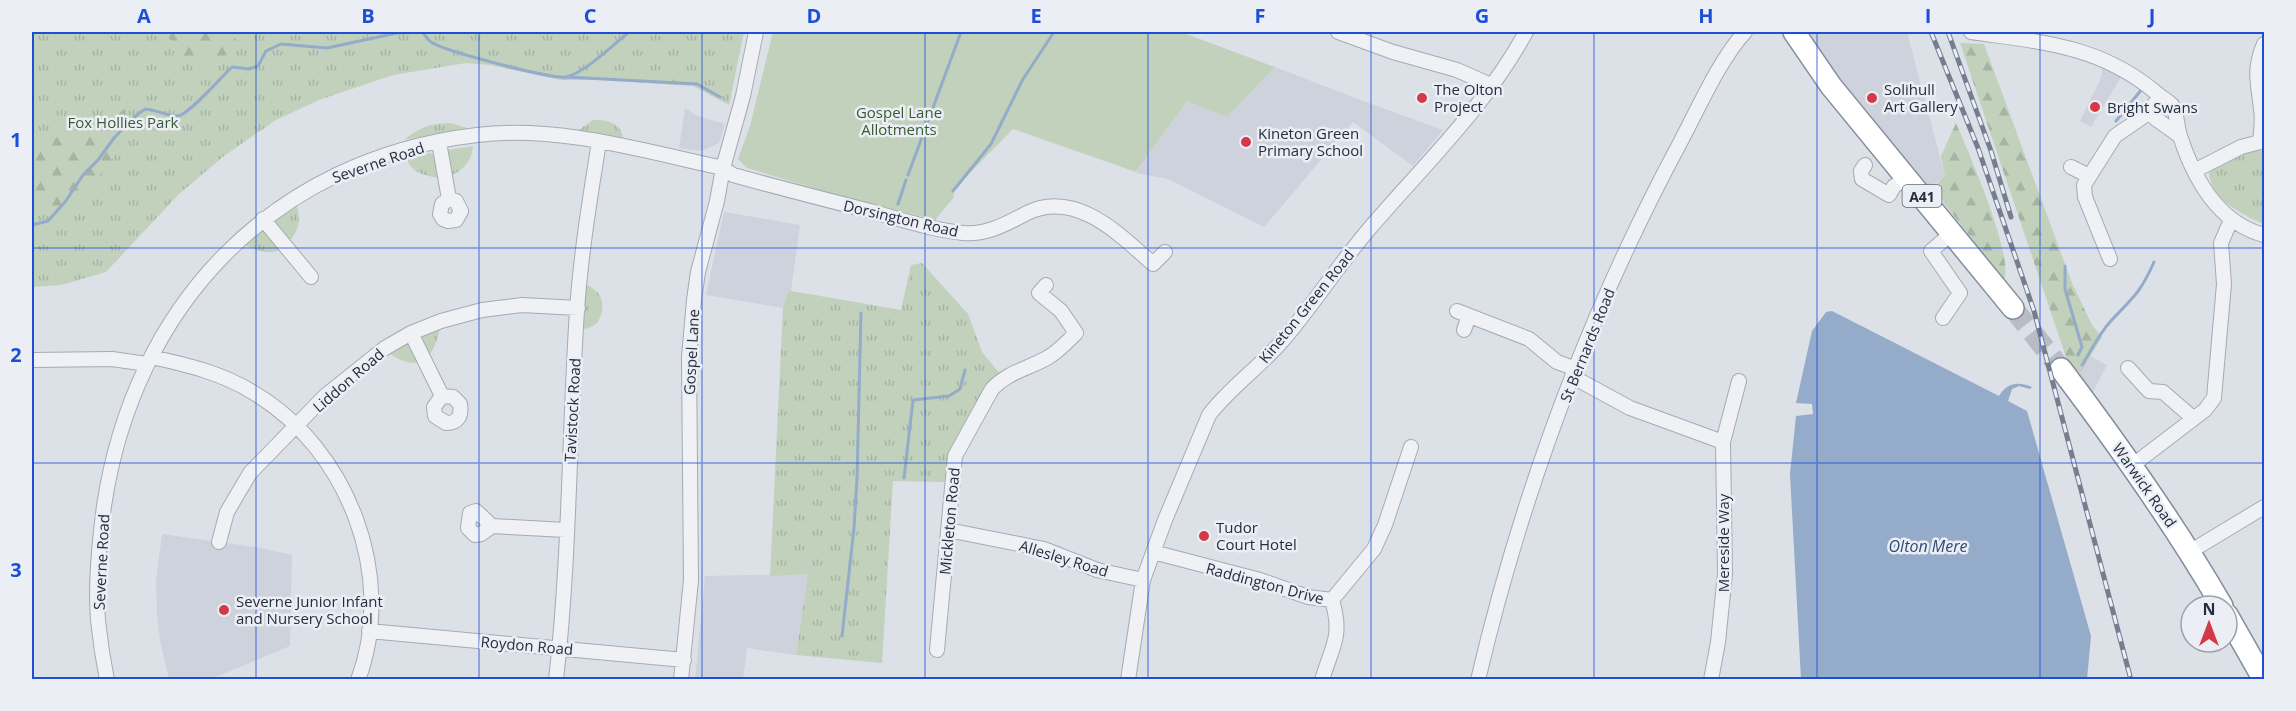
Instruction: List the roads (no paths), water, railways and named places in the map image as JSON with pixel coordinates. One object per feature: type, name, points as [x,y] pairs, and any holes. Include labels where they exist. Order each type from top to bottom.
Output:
[{"type":"highway","name":"A41","points":[[1778,32],[1799,57],[1831,86]]},
{"type":"highway","name":"A41","points":[[1794,32],[1831,86],[2013,308]]},
{"type":"highway","name":"Warwick Road","points":[[2061,369],[2133,465],[2191,551],[2215,594]]},
{"type":"highway","points":[[2239,636],[2264,680]]},
{"type":"street","name":"Gospel Lane","points":[[681,680],[691,580],[690,346],[698,272],[743,96],[756,32]]},
{"type":"street","points":[[1338,32],[1393,52],[1457,70],[1493,86]]},
{"type":"street","name":"Kineton Green Road","points":[[1128,680],[1143,580],[1209,415],[1219,401],[1282,340],[1370,228],[1493,86],[1526,32]]},
{"type":"street","name":"St Bernards Road","points":[[1478,680],[1528,505],[1594,321],[1645,210],[1716,75],[1745,32]]},
{"type":"street","points":[[1971,32],[2022,35],[2095,55],[2123,68],[2149,87],[2162,112],[2180,136],[2194,171],[2215,206],[2231,220],[2253,232],[2265,235]]},
{"type":"street","points":[[2194,171],[2241,147],[2260,142],[2262,111],[2256,75],[2259,56],[2265,44]]},
{"type":"street","points":[[2110,259],[2097,245],[2084,185],[2115,136],[2133,123],[2162,112]]},
{"type":"street","name":"Severne Road","points":[[107,680],[98,620],[97,589],[102,522],[109,472],[120,431],[149,360],[174,316],[207,273],[263,219],[335,174],[401,151],[476,135],[541,134],[599,142],[723,168]]},
{"type":"street","points":[[439,142],[449,199]]},
{"type":"street","name":"Tavistock Road","points":[[556,680],[560,648],[578,308],[589,194],[599,142]]},
{"type":"street","points":[[1866,165],[1861,171],[1862,179],[1889,195],[1894,186],[1908,178]]},
{"type":"street","points":[[2070,167],[2089,176]]},
{"type":"street","name":"Dorsington Road","points":[[723,168],[733,175],[900,219],[966,233],[990,231],[1035,209],[1046,207],[1082,211],[1111,228],[1153,264],[1165,252]]},
{"type":"street","points":[[263,219],[311,277]]},
{"type":"street","points":[[2133,465],[2211,404],[2214,398],[2224,284],[2221,243],[2231,220]]},
{"type":"street","points":[[1943,318],[1960,293],[1931,251],[1952,233]]},
{"type":"street","name":"Mickleton Road","points":[[937,650],[955,456],[992,389],[1008,374],[1054,354],[1076,333],[1061,311],[1039,293],[1046,285]]},
{"type":"street","name":"Liddon Road","points":[[219,542],[227,512],[250,473],[325,396],[385,348],[411,333],[441,321],[498,308],[522,305],[578,308]]},
{"type":"street","points":[[1464,330],[1463,314],[1529,339],[1557,362],[1630,408],[1723,442]]},
{"type":"street","points":[[411,333],[441,396]]},
{"type":"street","points":[[32,360],[149,360],[206,370],[234,381],[261,397],[296,427],[326,460],[346,493],[361,530],[368,561],[370,594],[369,631],[358,680]]},
{"type":"street","points":[[2128,368],[2149,391],[2163,392],[2193,418]]},
{"type":"street","name":"Mereside Way","points":[[1711,680],[1718,642],[1725,574],[1723,442],[1739,381]]},
{"type":"street","points":[[1332,600],[1374,549],[1411,447]]},
{"type":"street","points":[[2191,551],[2265,507]]},
{"type":"street","points":[[492,526],[566,530]]},
{"type":"street","name":"Allesley Road","points":[[948,530],[1044,549],[1097,570],[1143,580]]},
{"type":"street","name":"Raddington Drive","points":[[1153,552],[1260,580],[1308,597],[1332,600],[1337,615],[1337,640],[1322,680]]},
{"type":"street","name":"Roydon Road","points":[[369,631],[684,660]]},
{"type":"water","name":"Olton Mere","points":[[1832,311],[1999,396],[2005,388],[2013,384],[2032,387],[2030,389],[2019,386],[2012,389],[2008,401],[2027,411],[2091,636],[2087,679],[1801,679],[1790,474],[1796,416],[1813,414],[1812,404],[1796,403],[1812,331],[1826,312]]},
{"type":"waterway","points":[[32,225],[48,221],[114,138],[145,109],[174,116],[182,115],[232,67],[249,69],[258,66],[266,51],[281,44],[327,48],[397,33],[422,32],[431,42],[455,52],[520,69],[566,77],[589,65],[629,32]]},
{"type":"waterway","points":[[908,175],[961,32]]},
{"type":"waterway","points":[[953,191],[991,144],[1023,79],[1054,32]]},
{"type":"waterway","points":[[567,77],[697,84],[720,97]]},
{"type":"waterway","points":[[2116,121],[2142,89]]},
{"type":"waterway","points":[[898,204],[906,180]]},
{"type":"waterway","points":[[2082,365],[2106,327],[2140,289],[2154,262]]},
{"type":"waterway","points":[[2065,266],[2065,289],[2082,347],[2078,355]]},
{"type":"waterway","points":[[842,636],[857,479],[861,313]]},
{"type":"waterway","points":[[904,478],[913,400],[949,396],[960,389],[965,370]]},
{"type":"tunnel","points":[[2013,308],[2061,369]]},
{"type":"railway","points":[[1931,32],[1978,148],[2034,311],[2131,680]]},
{"type":"railway","points":[[1948,32],[1991,151],[2011,217]]},
{"type":"place","name":"The Olton Project","points":[[1422,98]]},
{"type":"place","name":"Solihull Art Gallery","points":[[1872,98]]},
{"type":"place","name":"Bright Swans","points":[[2095,107]]},
{"type":"place","name":"Kineton Green Primary School","points":[[1246,142]]},
{"type":"place","name":"Tudor Court Hotel","points":[[1204,536]]},
{"type":"place","name":"Severne Junior Infant and Nursery School","points":[[224,610]]},
{"type":"park label","name":"Gospel Lane Allotments","points":[[899,120]]},
{"type":"park label","name":"Fox Hollies Park","points":[[123,122]]}]
